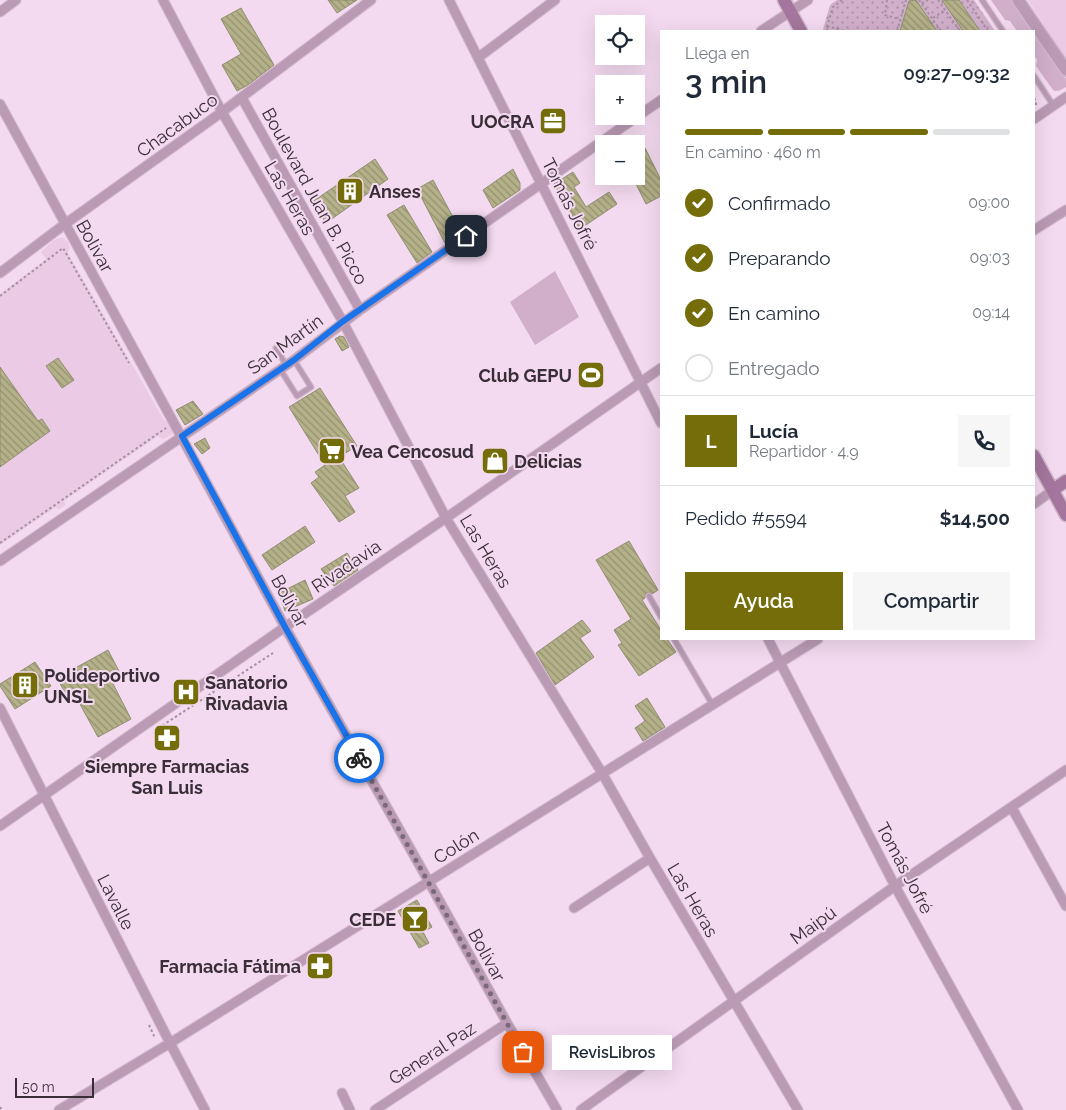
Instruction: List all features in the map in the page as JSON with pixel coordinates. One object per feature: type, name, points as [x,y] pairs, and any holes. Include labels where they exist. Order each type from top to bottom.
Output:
[{"type":"main road","points":[[787,5],[800,30]]},
{"type":"main road","points":[[1035,458],[1066,515]]},
{"type":"main road","points":[[1052,490],[1066,480]]},
{"type":"street","points":[[0,12],[16,0]]},
{"type":"street","name":"Las Heras","points":[[163,0],[222,112],[342,322],[446,518],[602,773],[798,1110]]},
{"type":"street","name":"Chacabuco","points":[[0,274],[64,224],[242,98],[371,0]]},
{"type":"street","name":"Tomás Jofré","points":[[449,0],[660,421]]},
{"type":"street","points":[[479,57],[555,0]]},
{"type":"street","points":[[762,30],[787,5],[808,0]]},
{"type":"street","points":[[1018,0],[1066,70]]},
{"type":"street","points":[[1035,118],[1066,97]]},
{"type":"street","name":"Boulevard Juan B. Picco","points":[[242,98],[360,310]]},
{"type":"street","name":"San Martín","points":[[0,561],[287,364],[342,322],[660,101]]},
{"type":"street","name":"Bolívar","points":[[0,104],[285,627],[506,1023],[557,1110]]},
{"type":"street","points":[[1035,229],[1066,210]]},
{"type":"street","name":"Rivadavia","points":[[0,826],[660,369]]},
{"type":"street","points":[[1035,503],[1052,490]]},
{"type":"street","name":"Tomás Jofré","points":[[769,640],[895,886],[1018,1110]]},
{"type":"street","name":"Colón","points":[[59,1110],[170,1044],[816,640]]},
{"type":"street","name":"Lavalle","points":[[0,708],[205,1110]]},
{"type":"street","name":"Maipú","points":[[581,1110],[895,886],[1066,770]]},
{"type":"street","points":[[1012,808],[1066,906]]},
{"type":"street","points":[[574,908],[650,858]]},
{"type":"street","name":"General Paz","points":[[375,1110],[506,1023]]},
{"type":"street","points":[[342,1093],[350,1110]]},
{"type":"lane","points":[[982,0],[1002,30]]},
{"type":"lane","points":[[1035,78],[1053,105]]},
{"type":"lane","points":[[276,348],[287,364],[310,387],[297,396],[287,364]]},
{"type":"lane","points":[[649,596],[660,615]]},
{"type":"lane","points":[[675,640],[712,704]]},
{"type":"path","points":[[827,30],[833,7],[842,0]]},
{"type":"path","points":[[887,0],[885,15],[900,19]]},
{"type":"path","points":[[897,30],[906,0]]},
{"type":"path","points":[[919,0],[940,30]]},
{"type":"path","points":[[922,4],[928,0]]},
{"type":"path","points":[[938,0],[959,30]]},
{"type":"path","points":[[966,0],[987,30]]},
{"type":"path","points":[[932,19],[945,10]]},
{"type":"path","points":[[827,26],[841,30]]},
{"type":"path","points":[[0,296],[63,248],[132,368]]},
{"type":"path","points":[[0,543],[166,428]]},
{"type":"path","points":[[150,734],[273,653]]},
{"type":"shaded area","points":[[837,0],[974,0],[994,30],[824,30],[830,5]]},
{"type":"shaded area","points":[[991,0],[1012,0],[1032,30],[1016,30],[1010,21],[1005,20]]},
{"type":"shaded area","points":[[1028,0],[1066,0],[1066,58],[1062,52]]},
{"type":"shaded area","points":[[1035,33],[1066,79],[1066,87],[1061,90],[1053,90],[1036,66],[1037,60],[1035,57]]},
{"type":"shaded area","points":[[60,238],[68,242],[70,248],[68,253],[164,420],[170,422],[173,433],[163,439],[158,436],[64,501],[66,505],[58,510],[56,507],[0,545],[0,294],[46,259],[41,252],[54,240]]},
{"type":"shaded area","points":[[555,271],[579,317],[535,345],[510,302]]},
{"type":"building","points":[[328,0],[357,0],[337,13]]},
{"type":"building","points":[[916,0],[936,30],[900,30],[909,1]]},
{"type":"building","points":[[942,0],[959,0],[979,30],[962,30]]},
{"type":"building","points":[[241,8],[274,65],[237,91],[222,65],[241,54],[221,19]]},
{"type":"building","points":[[645,148],[660,178],[660,197],[646,204],[636,185],[645,185]]},
{"type":"building","name":"Anses","points":[[375,159],[388,179],[326,223],[312,202]]},
{"type":"building","points":[[513,169],[520,183],[520,190],[493,208],[483,190]]},
{"type":"building","points":[[573,172],[580,183],[574,187],[586,207],[609,192],[617,204],[580,229],[554,184]]},
{"type":"building","points":[[433,180],[461,232],[445,243],[417,189]]},
{"type":"building","points":[[404,205],[432,252],[417,263],[387,215]]},
{"type":"building","points":[[340,336],[344,337],[349,347],[342,351],[335,339]]},
{"type":"building","points":[[58,358],[74,380],[62,388],[46,366]]},
{"type":"building","points":[[0,367],[38,421],[42,419],[50,431],[0,467]]},
{"type":"building","name":"Vea Cencosud","points":[[320,388],[357,446],[339,457],[359,488],[345,496],[355,512],[339,522],[311,483],[319,477],[315,472],[325,465],[289,407]]},
{"type":"building","points":[[193,401],[203,414],[185,425],[176,410]]},
{"type":"building","points":[[205,438],[210,448],[202,454],[194,444]]},
{"type":"building","points":[[305,526],[315,542],[272,570],[262,555]]},
{"type":"building","points":[[629,541],[658,590],[652,594],[650,592],[647,593],[642,600],[660,628],[660,640],[668,640],[676,652],[639,676],[618,645],[622,643],[614,630],[631,619],[596,560]]},
{"type":"building","points":[[347,553],[358,570],[334,586],[321,569]]},
{"type":"building","points":[[305,580],[313,599],[285,611],[279,593]]},
{"type":"building","points":[[582,620],[591,631],[580,638],[594,657],[555,685],[536,653]]},
{"type":"building","points":[[108,650],[120,673],[110,678],[131,719],[98,737],[76,697],[69,700],[57,678]]},
{"type":"building","name":"Polideportivo UNSL","points":[[35,662],[51,686],[15,709],[0,684]]},
{"type":"building","points":[[647,698],[665,727],[643,741],[635,728],[645,721],[635,706]]},
{"type":"building","name":"CEDE","points":[[417,900],[432,927],[423,932],[429,943],[419,948],[398,911]]},
{"type":"way so far","points":[[359,758],[523,1052]]},
{"type":"place","name":"UOCRA","points":[[553,121]]},
{"type":"place","name":"Anses","points":[[350,191]]},
{"type":"place","name":"Club GEPU","points":[[591,375]]},
{"type":"place","name":"Vea Cencosud","points":[[332,451]]},
{"type":"place","name":"Delicias","points":[[495,461]]},
{"type":"place","name":"Polideportivo UNSL","points":[[25,685]]},
{"type":"place","name":"Sanatorio Rivadavia","points":[[186,692]]},
{"type":"place","name":"Siempre Farmacias San Luis","points":[[167,738]]},
{"type":"place","name":"CEDE","points":[[415,919]]},
{"type":"place","name":"Farmacia Fátima","points":[[320,966]]},
{"type":"place","name":"RevisLibros","points":[[523,1052]]},
{"type":"route","points":[[359,758],[285,627],[182,436],[294,360],[342,322],[466,236]]}]
